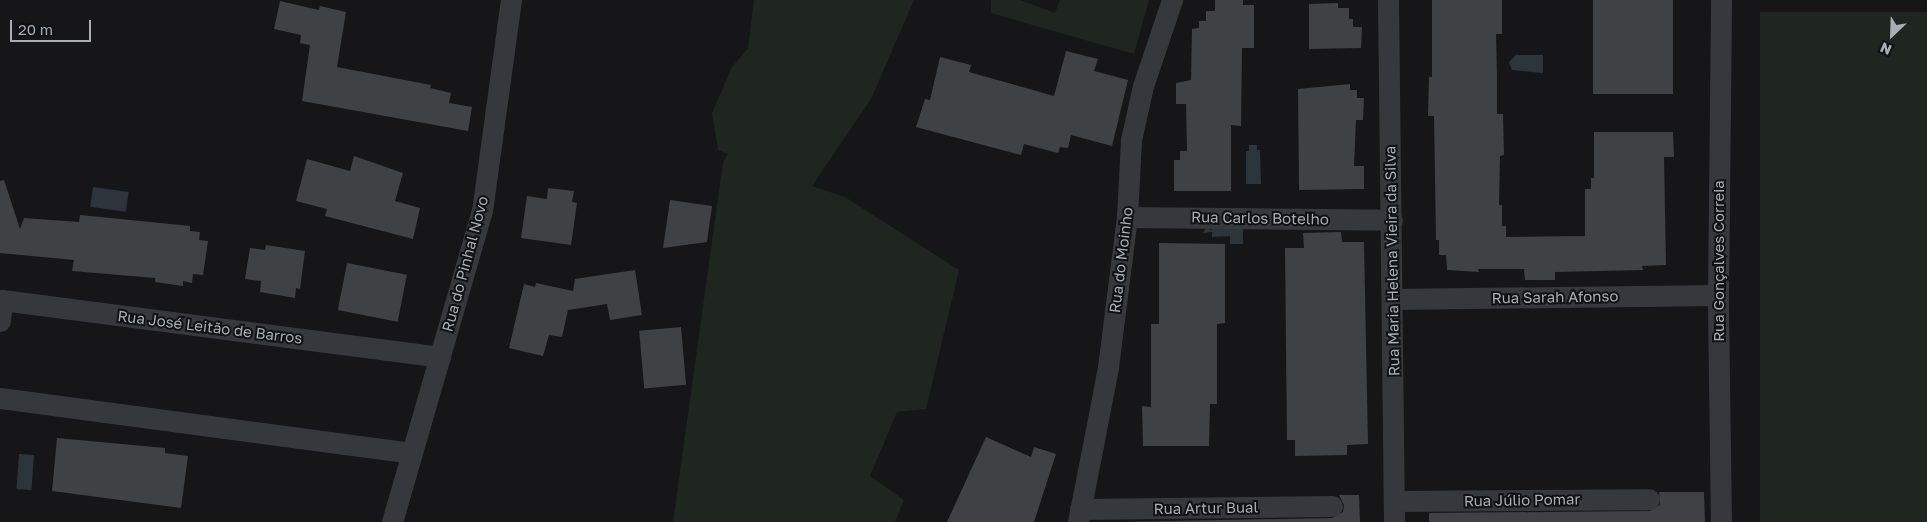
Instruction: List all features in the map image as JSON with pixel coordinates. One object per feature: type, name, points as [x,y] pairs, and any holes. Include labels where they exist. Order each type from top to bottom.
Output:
[{"type":"street","name":"Rua do Pinhal Novo","points":[[392,522],[482,211],[511,0]]},
{"type":"street","name":"Rua do Moinho","points":[[1079,516],[1108,367],[1127,216],[1131,140],[1143,86],[1172,0]]},
{"type":"street","name":"Rua Maria Helena Vieira da Silva","points":[[1388,0],[1394,512]]},
{"type":"street","name":"Rua Gonçalves Correia","points":[[1721,0],[1718,295],[1721,522]]},
{"type":"street","name":"Rua Carlos Botelho","points":[[1127,216],[1392,220]]},
{"type":"street","name":"Rua Sarah Afonso","points":[[1392,299],[1718,295]]},
{"type":"street","name":"Rua José Leitão de Barros","points":[[0,321],[2,300],[440,357]]},
{"type":"street","points":[[0,398],[411,452]]},
{"type":"street","name":"Rua Júlio Pomar","points":[[1394,512],[1650,499]]},
{"type":"street","name":"Rua Artur Bual","points":[[1079,516],[1332,506]]},
{"type":"shaded area","points":[[754,0],[914,0],[871,99],[812,186],[845,197],[959,270],[926,409],[897,412],[870,476],[904,500],[895,522],[673,522],[723,162],[728,154],[718,150],[712,113],[732,67],[748,48]]},
{"type":"shaded area","points":[[991,0],[1020,0],[1055,13],[1060,0],[1149,0],[1134,54],[991,13]]},
{"type":"shaded area","points":[[1760,12],[1927,12],[1927,522],[1760,522]]},
{"type":"shaded area","points":[[1516,55],[1543,55],[1543,73],[1512,70],[1509,62]]},
{"type":"shaded area","points":[[1249,145],[1257,145],[1257,150],[1260,150],[1261,184],[1246,184],[1246,151],[1249,151]]},
{"type":"shaded area","points":[[93,187],[129,192],[126,212],[90,207]]},
{"type":"shaded area","points":[[1212,226],[1243,226],[1243,244],[1230,244],[1230,236],[1212,237],[1212,232],[1203,233],[1206,228],[1212,230]]},
{"type":"shaded area","points":[[19,454],[34,455],[32,490],[17,489]]},
{"type":"building","points":[[1215,0],[1243,0],[1243,5],[1254,5],[1254,48],[1242,48],[1241,126],[1231,125],[1231,191],[1174,191],[1174,160],[1180,160],[1180,151],[1187,151],[1186,104],[1176,104],[1176,83],[1191,80],[1192,29],[1199,28],[1199,21],[1206,21],[1206,11],[1215,11]]},
{"type":"building","points":[[1432,0],[1502,0],[1502,34],[1496,34],[1497,114],[1503,114],[1504,155],[1500,156],[1499,205],[1502,205],[1502,226],[1506,226],[1506,237],[1585,236],[1585,189],[1591,189],[1591,178],[1594,178],[1594,132],[1673,132],[1674,157],[1664,157],[1666,265],[1642,266],[1643,270],[1555,272],[1555,280],[1525,280],[1524,269],[1478,269],[1479,272],[1447,270],[1446,255],[1439,255],[1439,240],[1436,240],[1434,116],[1428,116],[1429,77],[1432,77]]},
{"type":"building","points":[[1593,0],[1673,0],[1673,94],[1593,94]]},
{"type":"building","points":[[280,1],[319,10],[320,6],[346,12],[337,67],[431,85],[430,88],[451,93],[449,103],[472,107],[468,131],[302,101],[310,45],[300,43],[301,35],[274,29]]},
{"type":"building","points":[[1338,3],[1338,8],[1349,8],[1349,19],[1353,19],[1353,27],[1362,27],[1361,48],[1309,49],[1309,4]]},
{"type":"building","points":[[1066,51],[1098,59],[1094,71],[1128,80],[1112,146],[1071,135],[1068,148],[1060,147],[1058,153],[1024,144],[1021,155],[916,127],[925,99],[930,100],[940,57],[971,65],[969,72],[1054,96]]},
{"type":"building","points":[[1350,84],[1350,90],[1357,90],[1357,98],[1364,98],[1363,120],[1356,120],[1354,166],[1364,166],[1364,189],[1299,190],[1298,89]]},
{"type":"building","points":[[354,156],[403,173],[395,201],[420,208],[413,239],[325,216],[327,209],[296,201],[307,159],[350,171]]},
{"type":"building","points":[[4,180],[20,229],[24,218],[79,222],[80,215],[190,226],[190,231],[200,232],[199,240],[208,241],[203,275],[193,274],[192,283],[183,281],[183,286],[155,282],[155,278],[72,271],[74,260],[0,253],[0,181]]},
{"type":"building","points":[[548,188],[574,191],[572,202],[577,203],[571,245],[521,238],[527,196],[547,199]]},
{"type":"building","points":[[670,200],[712,206],[707,242],[663,248]]},
{"type":"building","points":[[1341,232],[1342,242],[1364,242],[1368,444],[1347,445],[1347,455],[1295,456],[1295,440],[1287,440],[1285,248],[1304,248],[1303,233]]},
{"type":"building","points":[[1159,243],[1225,244],[1225,323],[1217,324],[1217,404],[1210,404],[1209,446],[1143,446],[1142,406],[1151,407],[1151,324],[1159,324]]},
{"type":"building","points":[[266,245],[305,251],[300,289],[296,288],[295,298],[260,292],[261,281],[245,279],[250,248],[265,250]]},
{"type":"building","points":[[347,263],[407,275],[398,322],[338,310]]},
{"type":"building","points":[[635,270],[642,315],[610,320],[607,304],[568,310],[562,337],[549,335],[543,356],[509,348],[524,284],[535,287],[536,283],[573,291],[575,279]]},
{"type":"building","points":[[681,327],[686,385],[644,388],[639,331]]},
{"type":"building","points":[[986,437],[1031,457],[1034,447],[1056,454],[1034,522],[947,522]]},
{"type":"building","points":[[57,438],[165,448],[165,453],[188,456],[181,508],[52,491]]},
{"type":"building","points":[[1659,492],[1704,492],[1705,522],[1429,522],[1429,513],[1650,511],[1660,505]]},
{"type":"building","points":[[1339,495],[1359,495],[1360,522],[1116,522],[1332,518],[1343,512],[1344,505]]}]
